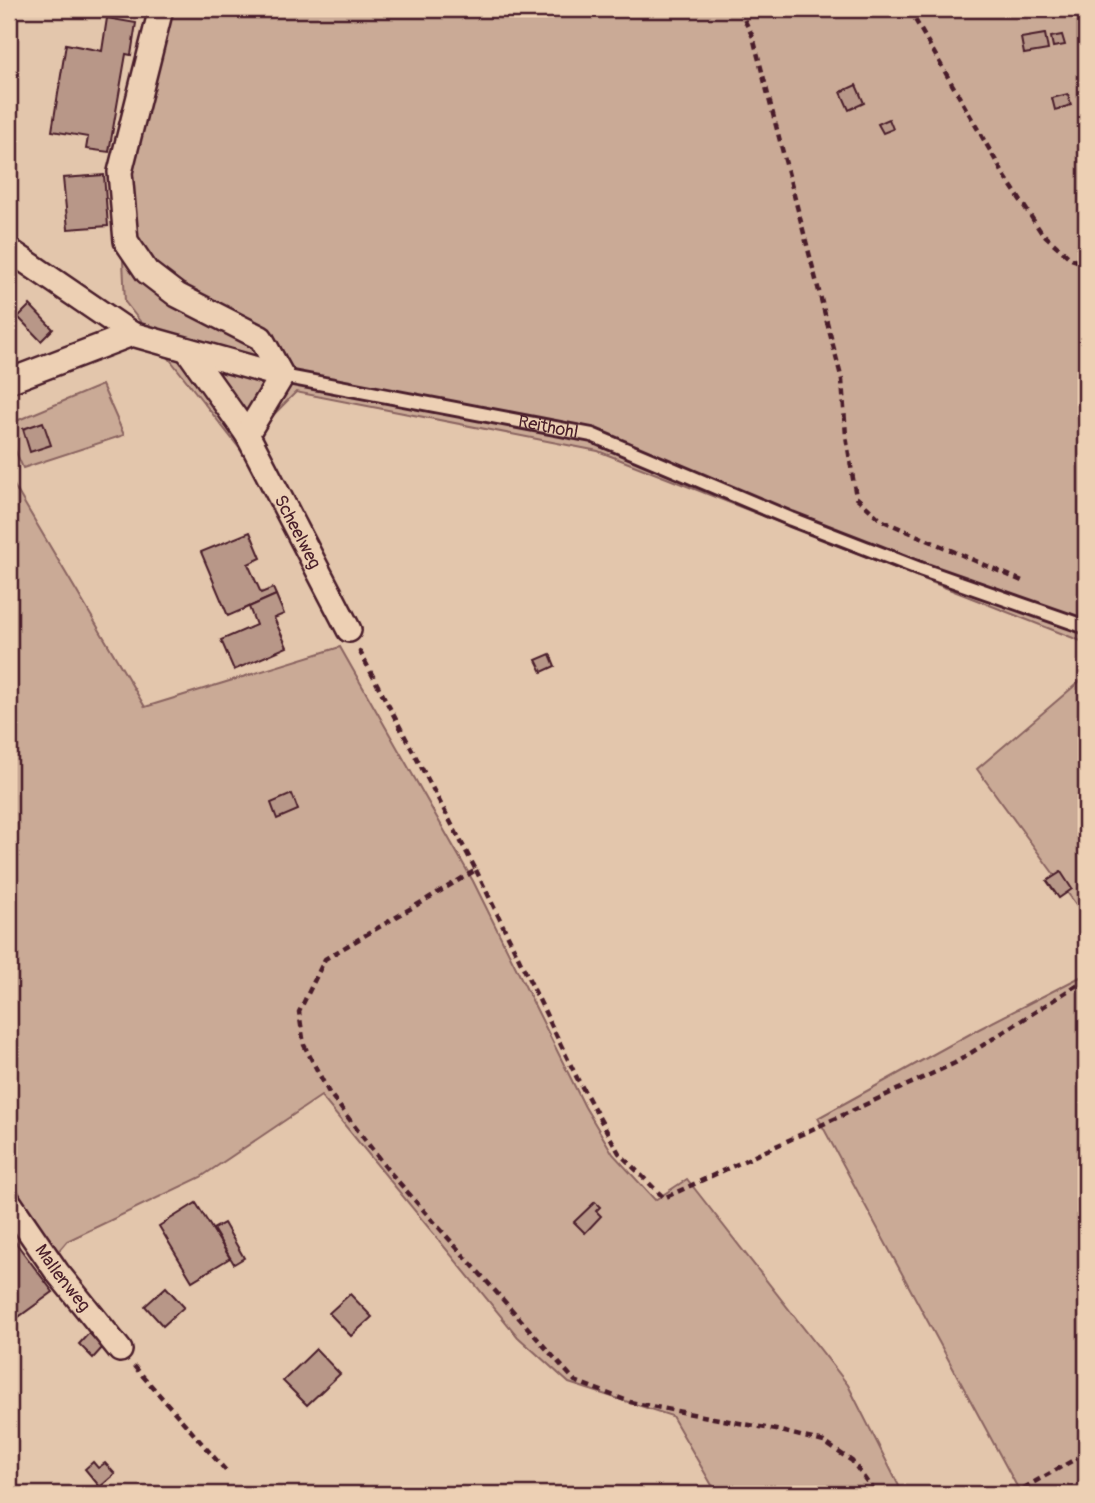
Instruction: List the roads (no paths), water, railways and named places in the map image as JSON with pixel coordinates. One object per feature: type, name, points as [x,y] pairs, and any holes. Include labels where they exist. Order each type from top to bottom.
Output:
[{"type":"street","points":[[161,9],[120,173],[126,242],[147,272],[177,295],[261,338],[282,376],[247,434]]},
{"type":"street","name":"Reithohl","points":[[9,250],[132,334],[282,376]]},
{"type":"street","points":[[9,381],[132,334]]},
{"type":"street","name":"Scheelweg","points":[[188,351],[247,434],[349,630]]},
{"type":"street","name":"Mallenweg","points":[[9,1202],[57,1272],[120,1350]]},
{"type":"lane","name":"Reithohl","points":[[282,376],[592,435],[791,519],[920,569],[1086,627]]}]
